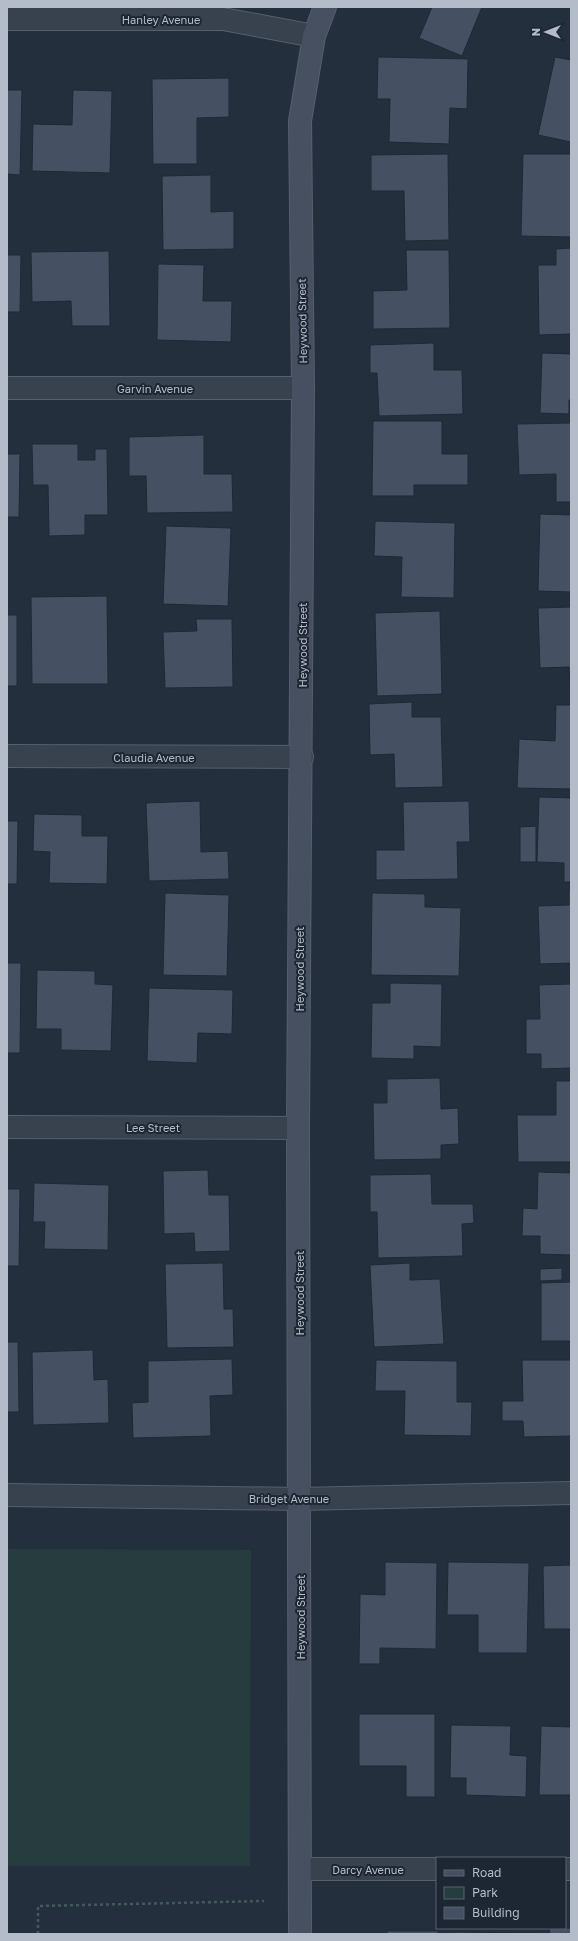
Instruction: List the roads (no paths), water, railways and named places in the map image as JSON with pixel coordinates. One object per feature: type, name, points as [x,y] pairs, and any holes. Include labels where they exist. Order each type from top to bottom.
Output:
[{"type":"street","name":"Heywood Street","points":[[300,1934],[298,1128],[302,757],[303,388],[300,121],[314,36],[325,7]]},
{"type":"street","name":"Hanley Avenue","points":[[7,19],[223,19],[314,36]]},
{"type":"street","name":"Garvin Avenue","points":[[7,388],[303,388]]},
{"type":"street","name":"Claudia Avenue","points":[[7,756],[302,757]]},
{"type":"street","name":"Lee Street","points":[[7,1127],[298,1128]]},
{"type":"street","name":"Bridget Avenue","points":[[7,1495],[300,1498],[571,1493]]},
{"type":"street","name":"Darcy Avenue","points":[[300,1870],[436,1869]]}]
